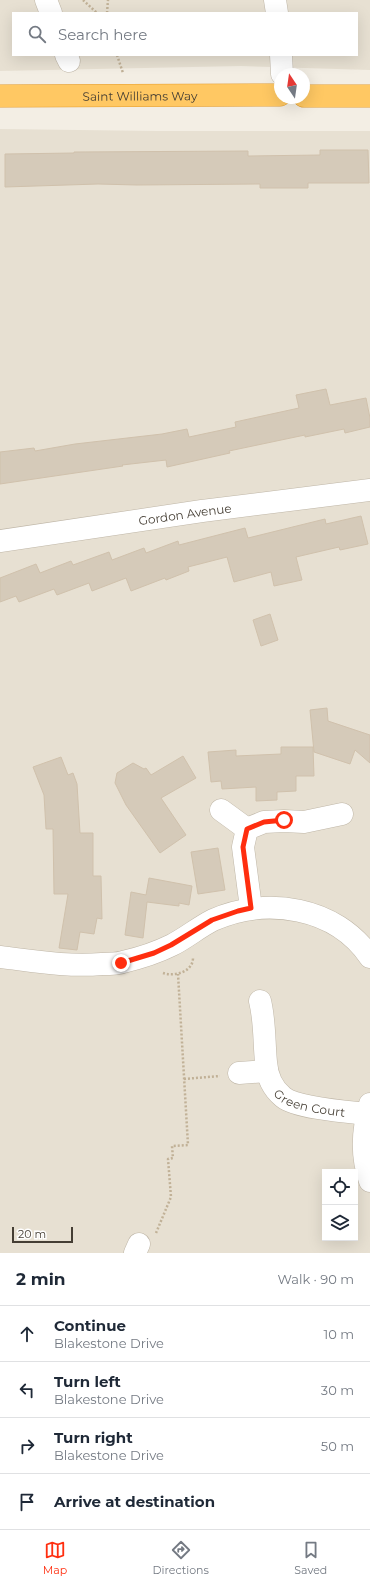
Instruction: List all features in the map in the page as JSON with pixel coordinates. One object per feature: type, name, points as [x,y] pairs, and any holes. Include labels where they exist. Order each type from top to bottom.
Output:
[{"type":"highway","name":"Saint Williams Way","points":[[0,96],[274,96]]},
{"type":"highway","points":[[310,96],[370,96]]},
{"type":"street","points":[[46,0],[51,12]]},
{"type":"street","points":[[275,0],[277,12]]},
{"type":"street","points":[[281,56],[282,68]]},
{"type":"street","name":"Gordon Avenue","points":[[0,541],[202,511],[370,490]]},
{"type":"street","points":[[221,810],[247,829]]},
{"type":"street","points":[[247,829],[264,822],[284,820],[304,822],[342,814]]},
{"type":"street","points":[[247,829],[243,847],[251,908]]},
{"type":"street","points":[[0,957],[42,963],[80,966],[121,963],[154,953],[171,945],[212,920],[251,908],[285,908],[314,914],[343,929],[363,946],[370,957]]},
{"type":"street","name":"Green Court","points":[[262,1007],[267,1071],[270,1083],[283,1098],[303,1105],[368,1109]]},
{"type":"street","name":"Green Court","points":[[240,1073],[267,1071]]},
{"type":"street","points":[[368,1109],[363,1140],[367,1172],[370,1181]]},
{"type":"path","points":[[83,0],[96,12]]},
{"type":"path","points":[[107,12],[108,0]]},
{"type":"path","points":[[117,56],[123,73]]},
{"type":"path","points":[[137,1248],[150,1245],[171,1197],[168,1159],[173,1158],[172,1146],[188,1145],[178,974]]},
{"type":"path","points":[[184,1079],[240,1073]]},
{"type":"shaded area","points":[[0,0],[370,0],[370,70],[241,66],[0,71]]},
{"type":"shaded area","points":[[0,129],[370,131],[370,1253],[0,1253]]},
{"type":"building","points":[[320,150],[368,150],[369,183],[308,183],[308,188],[260,188],[260,184],[98,184],[5,187],[5,154],[248,151],[248,156],[320,155]]},
{"type":"building","points":[[326,389],[330,405],[366,398],[370,418],[370,427],[345,433],[344,429],[305,437],[305,435],[229,451],[230,453],[167,467],[166,460],[122,465],[123,466],[0,484],[0,452],[34,448],[35,451],[75,444],[162,434],[187,429],[189,437],[236,427],[235,422],[299,408],[296,395]]},
{"type":"building","points":[[361,516],[368,544],[340,550],[339,547],[296,557],[302,580],[274,586],[271,572],[234,582],[227,557],[188,567],[189,571],[166,580],[165,578],[131,591],[126,578],[92,591],[89,583],[57,595],[54,589],[19,602],[16,596],[0,602],[0,578],[36,564],[40,573],[71,561],[73,565],[109,552],[112,560],[144,548],[146,553],[178,541],[179,545],[245,528],[248,538],[325,519],[326,524]]},
{"type":"building","points":[[270,614],[278,640],[261,646],[253,620]]},
{"type":"building","points":[[327,708],[328,721],[370,735],[370,763],[355,750],[350,764],[314,752],[310,710]]},
{"type":"building","points":[[281,747],[313,747],[314,776],[296,776],[296,791],[277,792],[277,800],[256,801],[256,787],[222,789],[221,781],[211,782],[208,752],[236,750],[236,756],[281,754]]},
{"type":"building","points":[[183,756],[196,778],[161,798],[186,835],[160,853],[126,805],[115,783],[117,773],[133,763],[144,769],[146,768],[151,775]]},
{"type":"building","points":[[61,757],[68,775],[73,773],[77,784],[80,833],[93,833],[93,876],[101,876],[102,919],[97,918],[94,934],[80,932],[77,950],[59,948],[68,894],[54,894],[53,829],[46,829],[44,795],[33,767]]},
{"type":"building","points":[[218,848],[225,890],[198,894],[191,852]]},
{"type":"building","points":[[149,878],[192,886],[189,905],[179,903],[179,906],[147,902],[143,938],[125,935],[131,892],[146,895]]},
{"type":"route","points":[[121,963],[154,953],[171,945],[212,920],[251,908],[243,847],[247,829],[264,822],[284,820]]}]
